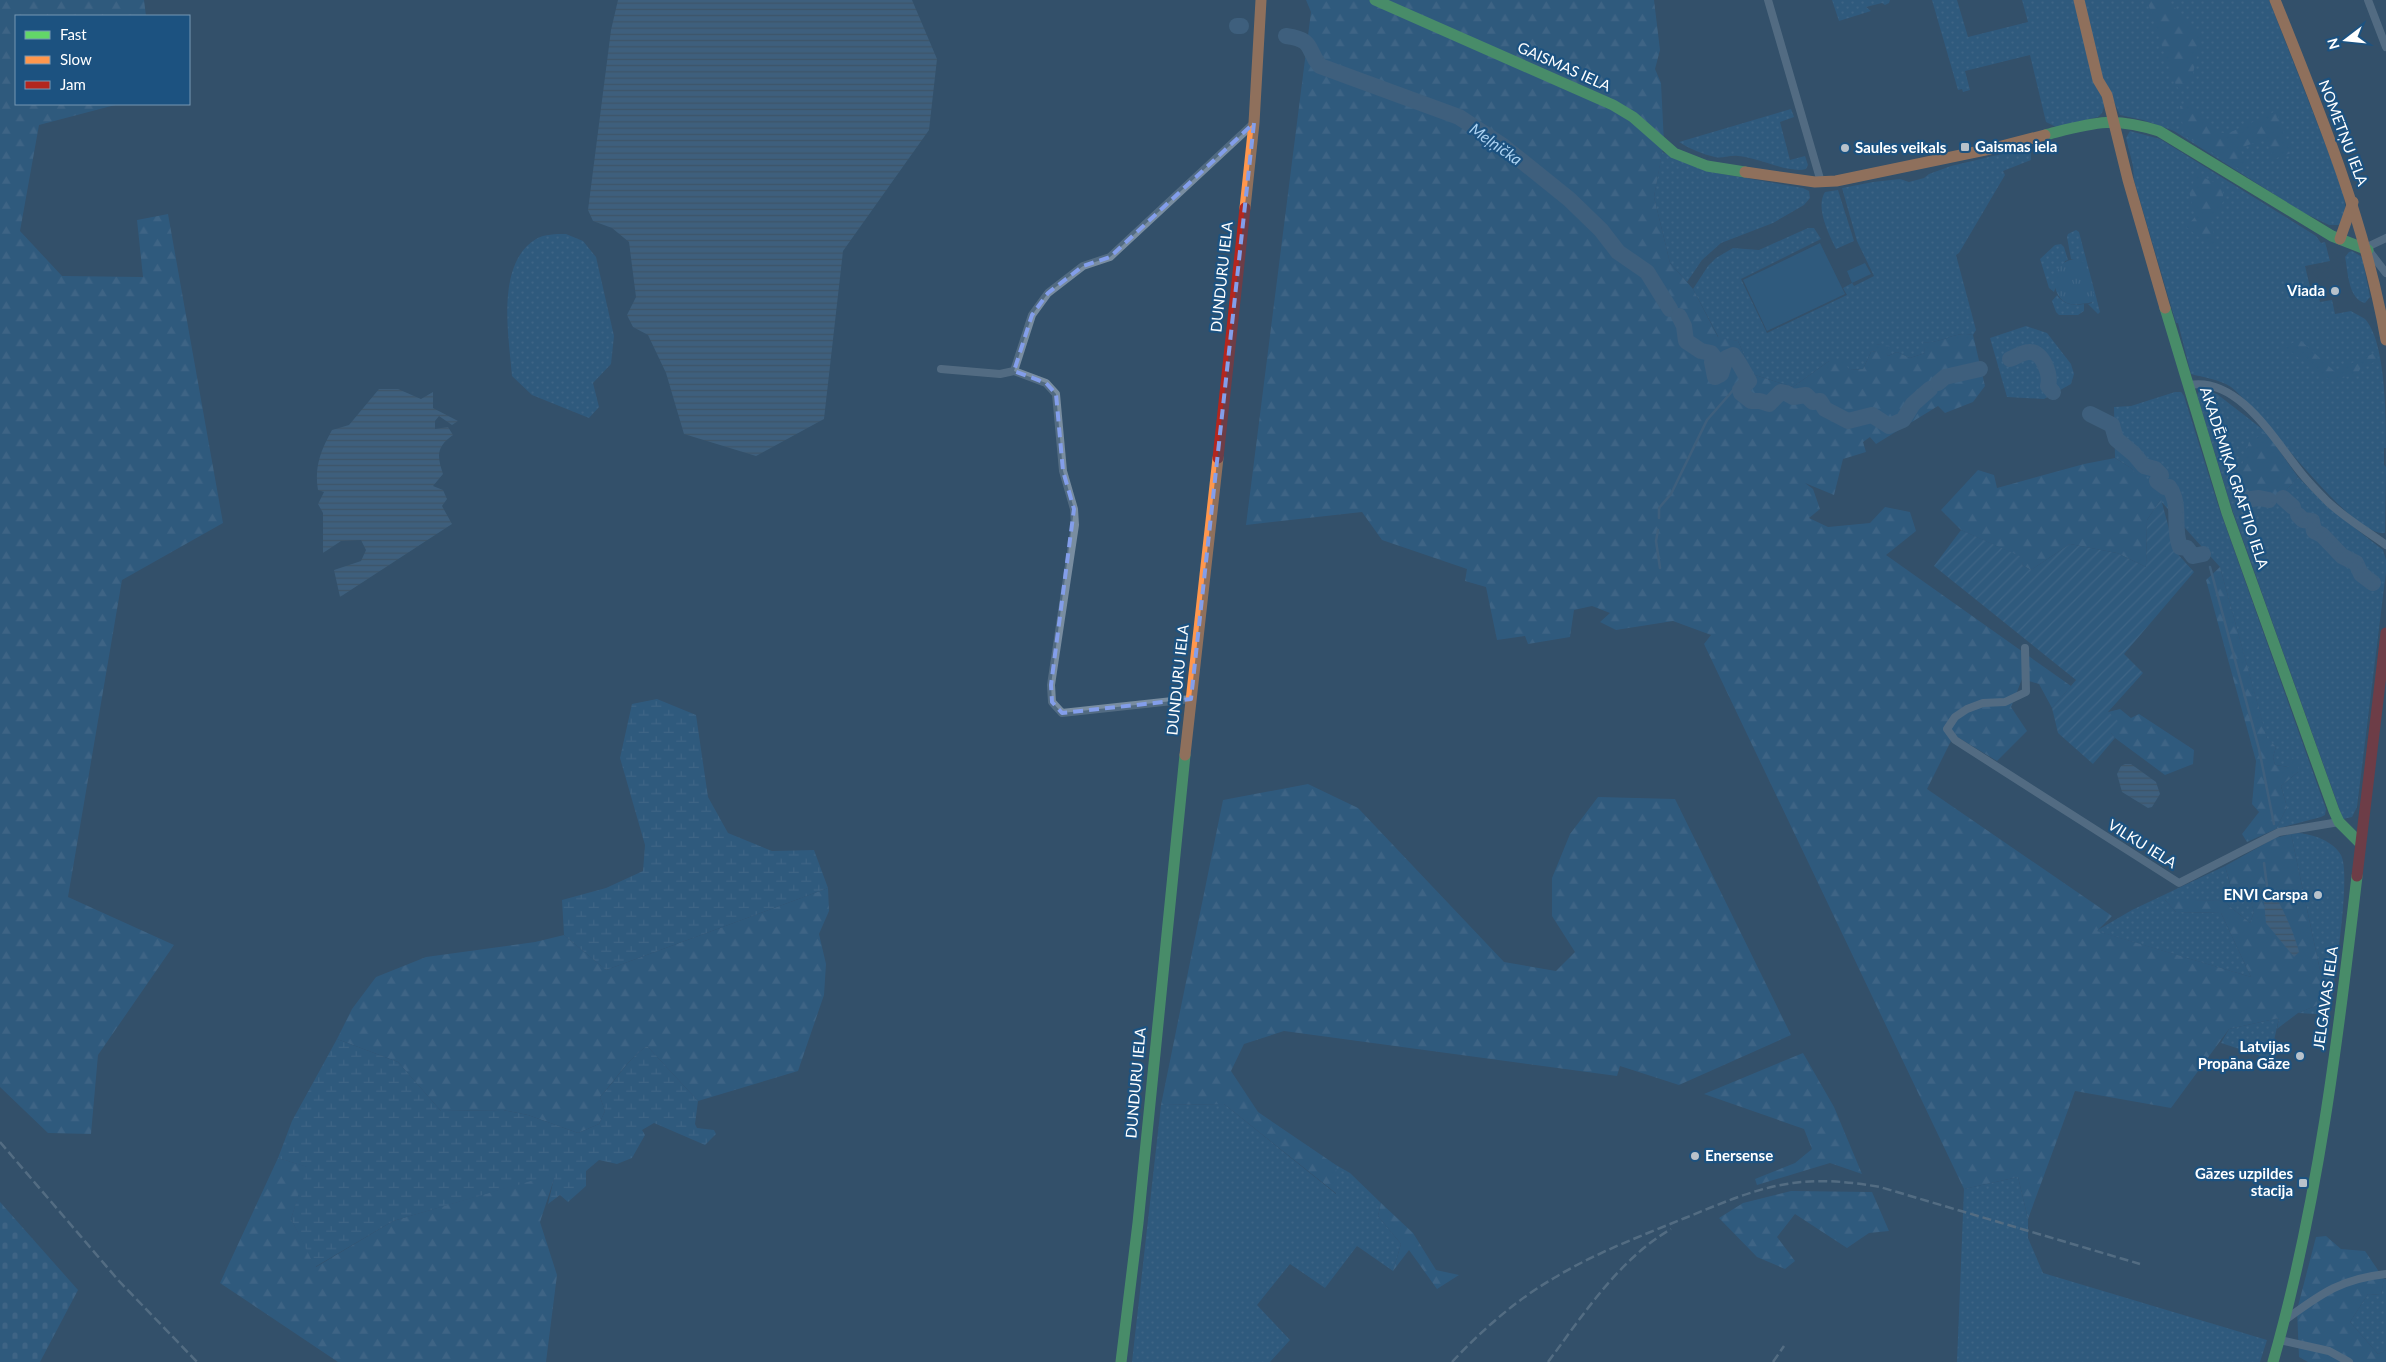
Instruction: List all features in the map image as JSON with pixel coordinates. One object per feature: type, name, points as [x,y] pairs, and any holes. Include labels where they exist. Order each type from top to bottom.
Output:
[{"type":"street","name":"DUNDURU IELA","points":[[1121,1362],[1138,1223],[1191,699],[1254,123],[1261,0]]},
{"type":"street","name":"GAISMAS IELA","points":[[1375,0],[1613,105],[1633,117],[1674,152],[1706,166],[1821,182],[1875,173],[1990,149],[2091,123],[2114,121],[2136,124],[2159,131],[2340,239],[2367,248]]},
{"type":"street","points":[[1768,0],[1821,182]]},
{"type":"street","name":"AKADĒMIĶA GRAFTIO IELA","points":[[2079,0],[2098,80],[2107,95],[2128,180],[2227,513],[2339,822],[2360,843]]},
{"type":"street","name":"NOMETŅU IELA","points":[[2275,0],[2353,202],[2367,248],[2386,273]]},
{"type":"street","points":[[2368,0],[2386,47]]},
{"type":"street","points":[[1014,371],[1032,315],[1048,293],[1083,266],[1110,257],[1254,123]]},
{"type":"street","points":[[2340,239],[2353,202]]},
{"type":"street","points":[[2386,238],[2367,248],[2386,340]]},
{"type":"street","points":[[941,369],[1000,374],[1014,371],[1046,383],[1056,394],[1063,471],[1074,509],[1073,534],[1050,685],[1052,702],[1062,713],[1191,699]]},
{"type":"street","points":[[2189,385],[2200,383],[2234,396],[2271,432],[2302,474],[2330,504],[2386,545]]},
{"type":"street","name":"JELGAVAS IELA","points":[[2273,1362],[2305,1238],[2322,1141],[2339,1025],[2386,633]]},
{"type":"street","name":"VILKU IELA","points":[[2025,648],[2026,692],[2005,702],[1983,703],[1967,709],[1954,717],[1947,729],[1955,740],[2179,884],[2279,832],[2339,822]]},
{"type":"street","points":[[2285,1320],[2328,1289],[2352,1279],[2386,1274]]},
{"type":"street","points":[[2280,1340],[2329,1351],[2350,1362]]},
{"type":"highlighted area","points":[[1254,123],[1191,699],[1062,713],[1052,702],[1051,685],[1074,509],[1063,471],[1056,394],[1046,383],[1014,371],[1032,315],[1048,293],[1083,266],[1110,257]]},
{"type":"green space","points":[[0,0],[144,0],[146,15],[15,15],[15,105],[115,105],[39,125],[20,231],[62,276],[143,277],[137,220],[168,214],[223,523],[122,580],[68,897],[174,945],[98,1055],[91,1134],[48,1133],[0,1087]]},
{"type":"green space","points":[[1306,0],[1654,0],[1660,50],[1655,69],[1661,83],[1664,143],[1654,197],[1670,263],[1693,289],[1718,337],[1738,341],[1752,374],[1793,387],[1829,361],[1844,360],[1849,370],[1863,369],[1871,352],[1876,351],[1876,344],[1890,346],[1886,352],[1888,356],[1897,352],[1910,358],[1925,353],[1923,342],[1936,341],[1961,334],[1973,335],[1985,386],[1973,402],[1945,413],[1938,406],[1876,444],[1870,437],[1863,442],[1866,452],[1843,459],[1834,495],[1805,483],[1813,489],[1820,509],[1809,518],[1828,527],[1870,523],[1885,507],[1910,512],[1916,531],[1886,555],[2071,686],[2052,708],[2039,684],[2022,679],[2011,707],[2027,731],[1997,761],[1954,735],[1927,789],[2112,916],[2097,931],[2251,977],[2221,913],[2176,912],[2164,899],[2223,901],[2250,923],[2254,912],[2250,899],[2234,898],[2225,866],[2275,838],[2291,834],[2324,989],[2320,1004],[2298,1013],[2277,1029],[2279,1018],[2229,1029],[2171,1108],[2075,1091],[2028,1219],[2018,1177],[1964,1189],[1704,644],[1711,635],[1673,621],[1616,630],[1600,622],[1610,613],[1592,606],[1574,610],[1570,637],[1528,644],[1525,636],[1497,640],[1486,587],[1465,581],[1467,569],[1382,540],[1362,512],[1246,525],[1311,12]]},
{"type":"green space","points":[[1832,0],[1890,0],[1885,5],[1882,3],[1866,7],[1871,11],[1839,21]]},
{"type":"green space","points":[[1932,0],[1957,0],[1968,37],[2028,22],[2022,0],[2074,0],[2105,104],[2102,113],[2098,117],[2056,127],[2046,122],[2030,55],[1965,71],[1970,90],[1963,92],[1962,89],[1958,90]]},
{"type":"green space","points":[[2083,0],[2269,0],[2342,187],[2345,212],[2339,225],[2329,225],[2304,213],[2174,131],[2143,120],[2120,115],[2100,71]]},
{"type":"green space","points":[[2147,0],[2168,0],[2201,38],[2192,78],[2179,89],[2173,80]]},
{"type":"green space","points":[[2188,104],[2212,130],[2227,134],[2276,111],[2291,153],[2274,159],[2265,139],[2240,148],[2246,165],[2239,169],[2184,135],[2180,106]]},
{"type":"green space","points":[[1791,109],[1794,117],[1780,122],[1790,160],[1805,156],[1808,165],[1806,169],[1791,169],[1746,157],[1715,157],[1696,151],[1679,142]]},
{"type":"green space","points":[[2130,131],[2160,139],[2316,236],[2321,243],[2325,242],[2330,261],[2305,266],[2310,287],[2316,286],[2320,302],[2332,300],[2335,314],[2351,311],[2365,319],[2372,330],[2381,362],[2386,418],[2386,448],[2384,448],[2384,465],[2386,467],[2385,533],[2370,529],[2351,516],[2307,471],[2245,400],[2231,387],[2191,374],[2178,323],[2176,323],[2134,180],[2133,166],[2126,138]]},
{"type":"green space","points":[[2027,148],[2031,150],[2031,160],[2003,171],[2005,175],[1959,253],[1956,255],[1976,330],[1973,335],[1961,334],[1936,341],[1924,342],[1925,353],[1910,358],[1897,352],[1888,356],[1881,345],[1876,344],[1876,351],[1871,352],[1863,369],[1849,370],[1829,361],[1793,387],[1752,374],[1738,341],[1719,338],[1693,289],[1708,266],[1716,258],[1733,248],[1759,250],[1808,228],[1814,228],[1821,239],[1741,279],[1767,333],[1847,295],[1843,288],[1852,283],[1854,286],[1874,276],[1857,241],[1842,188],[1900,179],[1909,182],[1924,178],[1929,174],[1951,166]]},
{"type":"green space","points":[[1662,152],[1711,172],[1803,188],[1809,191],[1810,198],[1804,205],[1773,223],[1721,243],[1702,260],[1687,282],[1670,263],[1654,197]]},
{"type":"green space","points":[[2197,175],[2223,186],[2223,202],[2210,224],[2217,241],[2213,248],[2186,227],[2195,217],[2189,191]]},
{"type":"green space","points":[[1838,190],[1854,241],[1836,249],[1824,221],[1822,198],[1825,192]]},
{"type":"green space","points":[[2076,230],[2079,232],[2100,312],[2098,314],[2088,304],[2092,303],[2074,259],[2071,259],[2067,237],[2068,234]]},
{"type":"green space","points":[[566,234],[583,241],[596,257],[614,336],[611,364],[593,383],[599,407],[589,418],[532,395],[512,376],[507,322],[510,283],[515,265],[523,250],[539,237]]},
{"type":"green space","points":[[1820,243],[1845,294],[1767,331],[1743,280]]},
{"type":"green space","points":[[2061,244],[2064,247],[2068,260],[2065,261],[2054,292],[2049,288],[2040,259],[2055,245]]},
{"type":"green space","points":[[2352,251],[2362,257],[2370,297],[2365,303],[2355,296],[2350,284],[2345,257]]},
{"type":"green space","points":[[2074,259],[2085,262],[2095,300],[2091,302],[2070,304],[2062,300],[2057,293],[2055,277],[2058,269],[2065,262]]},
{"type":"green space","points":[[1865,263],[1871,274],[1852,283],[1847,271]]},
{"type":"green space","points":[[2057,295],[2069,304],[2084,304],[2084,311],[2078,315],[2059,315],[2052,301]]},
{"type":"green space","points":[[2026,326],[2047,333],[2071,364],[2074,374],[2071,384],[2044,399],[2007,397],[1990,338]]},
{"type":"green space","points":[[2299,339],[2334,371],[2377,352],[2378,361],[2362,366],[2357,374],[2331,381],[2285,348]]},
{"type":"green space","points":[[2204,389],[2217,394],[2266,432],[2235,487],[2254,522],[2267,493],[2287,506],[2282,495],[2298,477],[2328,507],[2383,550],[2386,560],[2386,572],[2357,807],[2352,817],[2343,819],[2232,509],[2197,395],[2200,390]]},
{"type":"green space","points":[[2175,392],[2181,392],[2184,396],[2219,508],[2326,809],[2325,815],[2321,817],[2276,829],[2287,807],[2281,786],[2298,772],[2289,767],[2275,765],[2273,757],[2276,747],[2267,739],[2220,567],[2131,468],[2115,458],[2114,407],[2131,406]]},
{"type":"green space","points":[[2266,432],[2298,477],[2282,495],[2287,506],[2280,508],[2267,494],[2254,522],[2247,521],[2246,510],[2235,487],[2249,442]]},
{"type":"green space","points":[[2115,458],[2131,468],[2161,499],[2147,520],[2146,567],[2117,553],[2070,544],[2031,570],[2022,565],[2023,558],[1961,530],[1941,510],[1978,470],[1994,475],[1997,488],[2084,464]]},
{"type":"green space","points":[[2161,499],[2175,551],[2194,572],[2124,654],[2143,673],[2108,712],[2119,722],[2111,733],[2115,738],[2093,764],[2058,733],[2052,708],[2076,680],[1934,566],[1961,530],[2024,558],[2022,565],[2031,570],[2070,544],[2117,553],[2146,567],[2147,520]]},
{"type":"green space","points":[[2220,567],[2267,738],[2276,747],[2273,757],[2275,765],[2289,767],[2293,757],[2299,762],[2298,772],[2281,786],[2287,807],[2276,829],[2247,842],[2242,834],[2259,812],[2252,804],[2256,761],[2206,580]]},
{"type":"green space","points":[[657,699],[696,715],[708,797],[728,833],[772,851],[814,850],[828,888],[606,970],[564,935],[562,900],[606,888],[643,871],[645,845],[620,758],[632,704]]},
{"type":"green space","points":[[2120,709],[2131,718],[2139,714],[2194,750],[2193,764],[2165,775],[2115,738],[2111,733],[2108,712]]},
{"type":"green space","points":[[1308,784],[1358,808],[1504,962],[1556,971],[1575,952],[1552,916],[1552,878],[1570,834],[1598,797],[1675,799],[1791,1035],[1679,1085],[1620,1066],[1617,1076],[1284,1031],[1244,1044],[1231,1071],[1258,1112],[1336,1165],[1337,1194],[1224,1104],[1161,1105],[1223,800]]},
{"type":"green space","points":[[2291,834],[2310,835],[2328,842],[2341,855],[2344,867],[2343,907],[2330,1015],[2298,1013],[2320,1004],[2324,989]]},
{"type":"green space","points":[[2225,866],[2234,898],[2250,898],[2254,912],[2250,923],[2223,901],[2165,900],[2176,912],[2221,913],[2251,977],[2096,931],[2132,910]]},
{"type":"green space","points":[[828,888],[829,911],[819,934],[826,964],[824,995],[798,1071],[698,1101],[647,1046],[628,1063],[600,1097],[605,1111],[599,1124],[578,1133],[528,1115],[503,1110],[441,1111],[398,1062],[337,1039],[352,1009],[376,977],[426,957],[535,942],[564,935],[606,970]]},
{"type":"green space","points":[[2279,1018],[2270,1059],[2221,1043],[2229,1029]]},
{"type":"green space","points":[[337,1039],[398,1062],[441,1111],[503,1110],[528,1115],[578,1133],[599,1124],[605,1111],[600,1097],[628,1063],[647,1046],[698,1101],[695,1124],[697,1128],[714,1130],[716,1134],[705,1145],[654,1123],[642,1130],[645,1135],[632,1158],[617,1164],[599,1160],[586,1171],[586,1186],[568,1202],[560,1195],[548,1204],[555,1174],[393,1221],[315,1267],[291,1219],[307,1167],[278,1158],[292,1121]]},
{"type":"green space","points":[[1803,1053],[1834,1107],[1862,1174],[1830,1163],[1757,1185],[1755,1179],[1795,1163],[1812,1149],[1804,1129],[1704,1094]]},
{"type":"green space","points":[[1224,1104],[1336,1194],[1336,1165],[1350,1173],[1381,1203],[1378,1216],[1401,1244],[1393,1271],[1357,1246],[1325,1288],[1290,1264],[1257,1305],[1290,1340],[1270,1362],[1132,1362],[1161,1105]]},
{"type":"green space","points":[[278,1158],[308,1167],[291,1219],[316,1267],[393,1221],[556,1173],[540,1222],[557,1275],[546,1362],[338,1362],[220,1283]]},
{"type":"green space","points":[[2018,1177],[2028,1219],[2028,1238],[2043,1273],[2267,1340],[2260,1362],[1957,1362],[1964,1189]]},
{"type":"green space","points":[[1791,1191],[1872,1192],[1889,1231],[1869,1233],[1847,1248],[1795,1214],[1777,1237],[1795,1261],[1785,1269],[1757,1257],[1719,1218],[1743,1203]]},
{"type":"green space","points":[[0,1202],[78,1290],[40,1362],[0,1362]]},
{"type":"green space","points":[[1381,1203],[1413,1233],[1436,1270],[1459,1275],[1437,1289],[1409,1250],[1393,1271],[1401,1244],[1378,1216]]},
{"type":"green space","points":[[2326,1236],[2341,1249],[2365,1251],[2384,1279],[2381,1295],[2368,1294],[2350,1322],[2378,1354],[2386,1350],[2386,1362],[2308,1362],[2299,1357],[2297,1310],[2316,1237]]},
{"type":"green space","points":[[2384,1279],[2386,1279],[2386,1350],[2378,1354],[2350,1322],[2368,1294],[2381,1295]]},
{"type":"shaded area","points":[[618,0],[912,0],[937,59],[929,130],[843,251],[824,419],[756,456],[684,434],[666,373],[648,335],[633,327],[627,315],[636,297],[629,242],[612,228],[593,221],[588,210],[611,30]]},
{"type":"shaded area","points":[[379,389],[398,389],[421,399],[433,392],[433,408],[458,421],[452,425],[439,416],[435,421],[435,429],[448,427],[453,435],[447,439],[439,452],[443,474],[433,486],[443,490],[447,499],[442,506],[452,524],[340,597],[334,570],[361,561],[366,550],[361,540],[341,541],[323,553],[323,513],[318,504],[324,492],[318,490],[318,466],[332,430],[349,425]]},
{"type":"shaded area","points":[[2131,764],[2156,782],[2160,794],[2152,807],[2148,808],[2122,792],[2117,774],[2121,766]]},
{"type":"shaded area","points":[[2267,886],[2281,907],[2294,937],[2299,952],[2294,957],[2266,923],[2263,891]]},
{"type":"waterway","name":"Meļņička","points":[[1286,36],[1302,40],[1306,43],[1320,66],[1459,117],[1503,146],[1569,199],[1601,230],[1618,252],[1647,272],[1670,309]]},
{"type":"waterway","name":"Meļņička","points":[[1679,316],[1684,326],[1686,341],[1701,351],[1711,353],[1714,357],[1712,362],[1715,377],[1721,374],[1726,358],[1733,355],[1735,357],[1749,381],[1740,390],[1741,393],[1751,401],[1769,404],[1781,392],[1793,397],[1806,395],[1813,402],[1820,401],[1825,409],[1848,421],[1872,415],[1889,426],[1903,420],[1913,404],[1930,389]]},
{"type":"waterway","name":"Meļņička","points":[[2010,359],[2027,352],[2038,355],[2045,364],[2049,381],[2048,386],[2053,392]]},
{"type":"waterway","name":"Meļņička","points":[[1938,383],[1945,377],[1980,369]]},
{"type":"waterway","points":[[1659,518],[1659,508],[1671,494],[1707,420],[1735,388],[1743,387]]},
{"type":"waterway","name":"Meļņička","points":[[2090,414],[2112,425],[2116,439],[2134,454],[2144,466],[2155,469],[2161,475],[2157,481],[2165,487],[2169,487],[2175,501],[2180,547],[2187,548],[2193,556],[2203,554]]},
{"type":"waterway","name":"Meļņička","points":[[2245,500],[2259,498],[2269,500]]},
{"type":"waterway","name":"Meļņička","points":[[2283,498],[2293,507]]},
{"type":"waterway","name":"Meļņička","points":[[2298,515],[2303,520],[2312,521],[2314,531],[2322,535],[2342,556],[2356,563],[2361,574],[2373,583]]},
{"type":"waterway","points":[[1658,530],[1656,541],[1660,568]]},
{"type":"waterway","points":[[2210,567],[2259,749],[2274,824]]},
{"type":"waterway","points":[[2264,863],[2267,886]]},
{"type":"railway","points":[[0,1142],[119,1281],[197,1362]]},
{"type":"railway","points":[[1452,1362],[1475,1338],[1513,1306],[1570,1269],[1618,1245],[1725,1202],[1779,1185],[1793,1183],[1815,1181],[1880,1187],[2140,1264]]},
{"type":"railway","points":[[1548,1362],[1618,1272],[1634,1256],[1671,1229]]},
{"type":"railway","points":[[1773,1362],[1784,1346]]},
{"type":"traffic: fast","points":[[1375,0],[1613,105],[1633,117],[1674,153],[1707,166],[1745,172]]},
{"type":"traffic: fast","points":[[2045,135],[2102,123],[2128,124],[2159,131],[2332,236],[2368,250]]},
{"type":"traffic: fast","points":[[2165,308],[2227,513],[2334,811],[2339,822],[2360,843]]},
{"type":"traffic: fast","points":[[1121,1362],[1138,1223],[1185,755]]},
{"type":"traffic: fast","points":[[2273,1362],[2302,1242],[2325,1121],[2357,876]]},
{"type":"traffic: slow","points":[[1245,208],[1254,123],[1261,0]]},
{"type":"traffic: slow","points":[[2079,0],[2098,80],[2107,95],[2128,180],[2165,308]]},
{"type":"traffic: slow","points":[[2275,0],[2340,167],[2366,252],[2386,340]]},
{"type":"traffic: slow","points":[[1745,172],[1815,182],[1836,181],[1990,149],[2045,135]]},
{"type":"traffic: slow","points":[[2340,239],[2353,202]]},
{"type":"traffic: slow","points":[[1185,755],[1218,458]]},
{"type":"traffic: jam","points":[[1218,458],[1245,208]]},
{"type":"traffic: jam","points":[[2357,876],[2386,633]]},
{"type":"place","name":"Gaismas iela","points":[[1965,147]]},
{"type":"place","name":"Saules veikals","points":[[1845,148]]},
{"type":"place","name":"Viada","points":[[2335,291]]},
{"type":"place","name":"ENVI Carspa","points":[[2318,895]]},
{"type":"place","name":"Latvijas Propāna Gāze","points":[[2300,1056]]},
{"type":"place","name":"Enersense","points":[[1695,1156]]},
{"type":"place","name":"Gāzes uzpildes stacija","points":[[2303,1183]]}]
